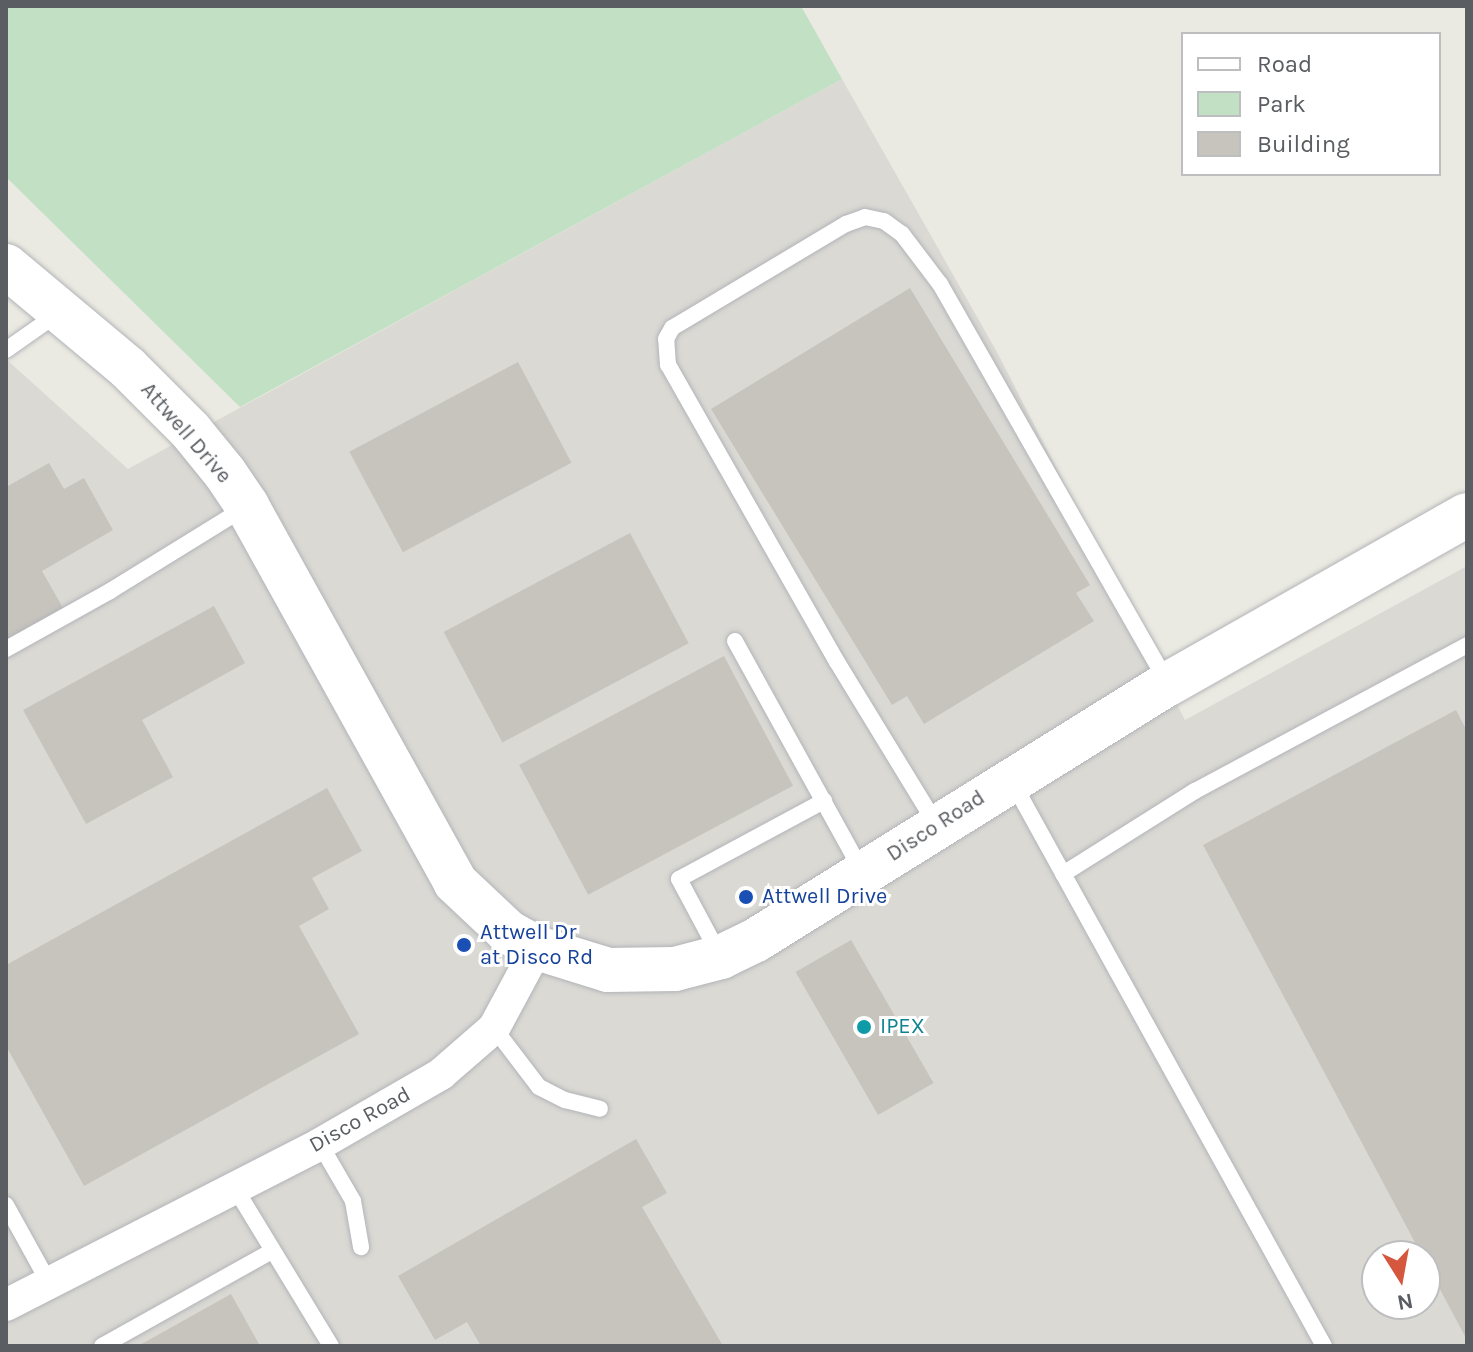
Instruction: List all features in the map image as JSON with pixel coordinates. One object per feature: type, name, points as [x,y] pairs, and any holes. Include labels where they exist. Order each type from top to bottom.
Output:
[{"type":"main road","name":"Attwell Drive","points":[[6,266],[128,368],[190,430],[247,506],[455,882],[508,932],[537,948]]},
{"type":"main road","name":"Disco Road","points":[[537,948],[608,970],[639,972],[675,969],[721,957],[768,933],[1010,778],[1168,684],[1467,515]]},
{"type":"street","name":"Disco Road","points":[[6,1305],[320,1144],[441,1074],[494,1028],[537,948]]},
{"type":"lane","points":[[937,825],[837,662],[668,365],[666,339],[672,328],[846,224],[865,217],[884,221],[902,234],[940,284],[1168,684]]},
{"type":"lane","points":[[6,350],[61,312]]},
{"type":"lane","points":[[6,649],[110,591],[247,506]]},
{"type":"lane","points":[[735,641],[863,872]]},
{"type":"lane","points":[[1063,874],[1195,791],[1467,645]]},
{"type":"lane","points":[[1010,778],[1324,1346]]},
{"type":"lane","points":[[721,957],[679,879],[824,801]]},
{"type":"lane","points":[[494,1028],[539,1087],[565,1100],[600,1109]]},
{"type":"lane","points":[[320,1144],[353,1201],[361,1247]]},
{"type":"lane","points":[[235,1188],[331,1346]]},
{"type":"lane","points":[[6,1205],[49,1283]]},
{"type":"lane","points":[[102,1346],[272,1251]]},
{"type":"shaded area","points":[[842,79],[997,352],[1185,720],[1467,566],[1467,1346],[6,1346],[6,359],[128,469]]},
{"type":"green space","points":[[6,6],[801,6],[842,79],[240,407],[6,177]]},
{"type":"building","points":[[910,288],[1090,585],[1076,593],[1094,621],[924,724],[907,696],[892,705],[711,409]]},
{"type":"building","points":[[518,362],[572,463],[403,552],[349,452]]},
{"type":"building","points":[[49,463],[64,489],[84,478],[113,530],[42,571],[63,608],[6,640],[6,487]]},
{"type":"building","points":[[630,533],[689,643],[502,742],[444,632]]},
{"type":"building","points":[[214,606],[245,663],[142,720],[173,777],[86,824],[23,710]]},
{"type":"building","points":[[724,656],[793,786],[588,895],[519,765]]},
{"type":"building","points":[[1456,710],[1467,731],[1467,1340],[1441,1291],[1441,1240],[1414,1240],[1203,845]]},
{"type":"building","points":[[327,788],[362,851],[312,878],[329,909],[299,926],[359,1034],[84,1186],[6,1046],[6,965]]},
{"type":"building","name":"IPEX","points":[[851,940],[934,1083],[878,1115],[796,972]]},
{"type":"building","points":[[636,1139],[667,1193],[642,1207],[723,1346],[481,1346],[467,1322],[435,1340],[398,1276]]},
{"type":"building","points":[[231,1294],[260,1346],[138,1346]]},
{"type":"place","name":"Attwell Drive","points":[[746,897]]},
{"type":"place","name":"Attwell Dr at Disco Rd","points":[[464,945]]},
{"type":"place","name":"IPEX","points":[[864,1027]]}]
